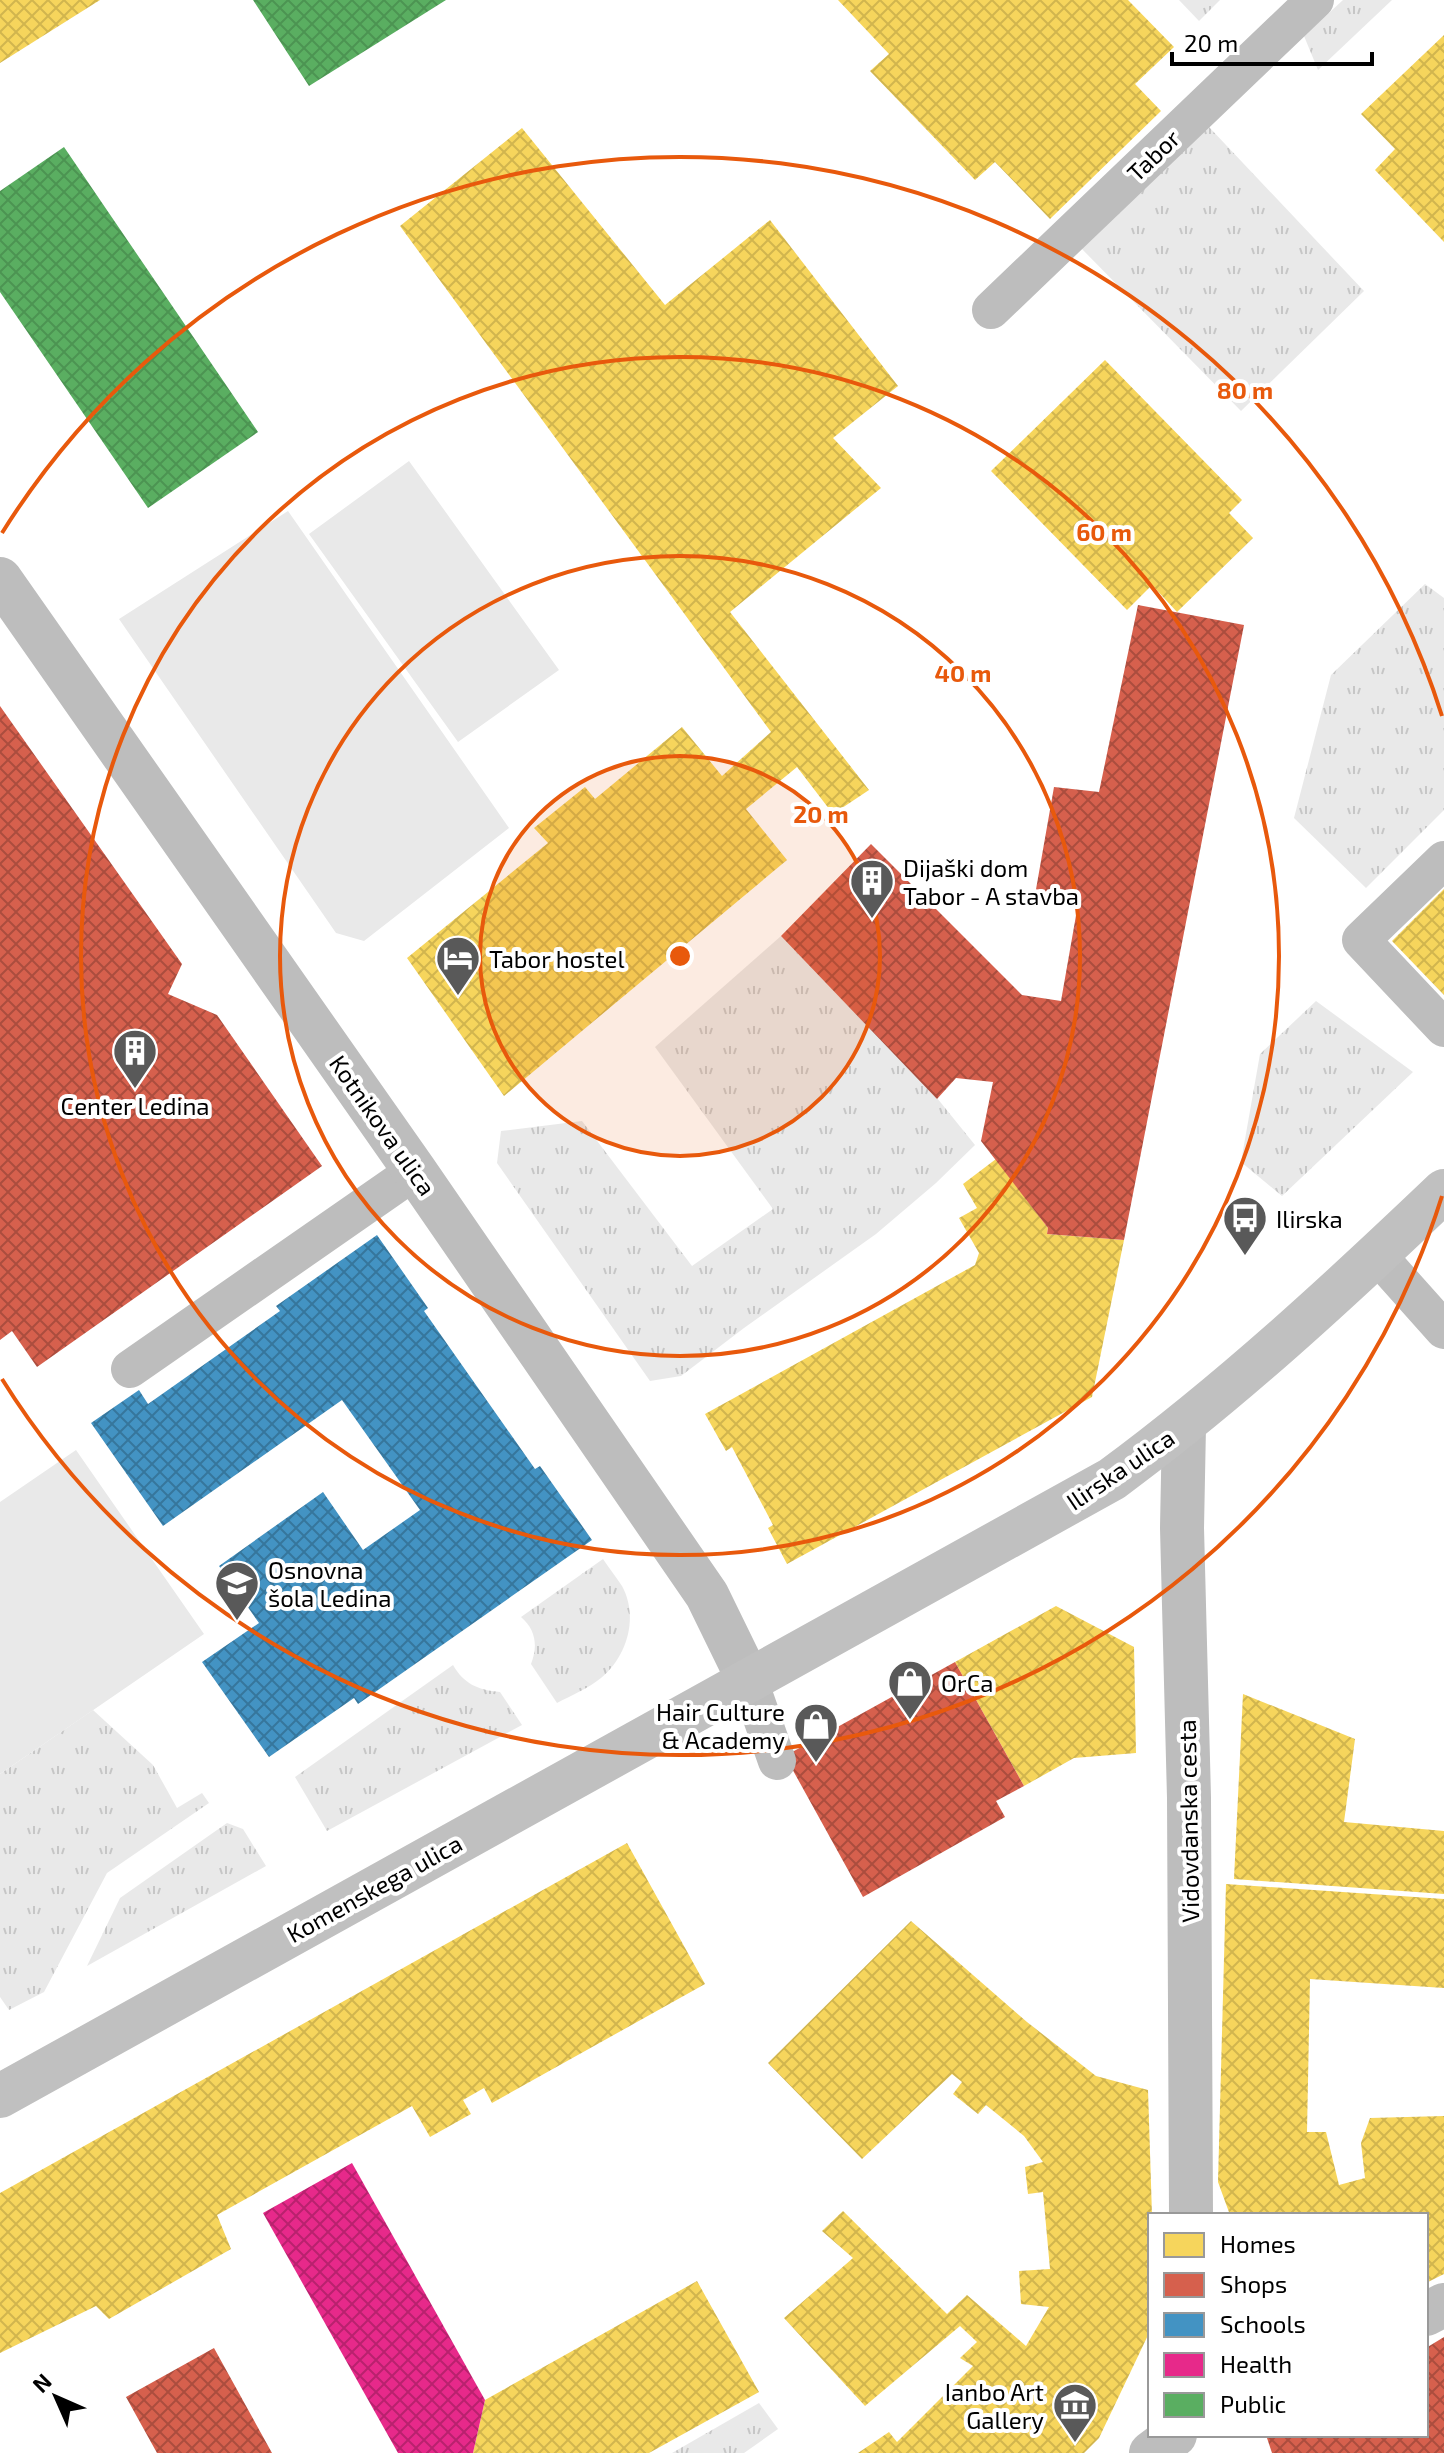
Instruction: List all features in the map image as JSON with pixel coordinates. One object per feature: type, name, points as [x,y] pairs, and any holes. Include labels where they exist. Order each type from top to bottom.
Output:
[{"type":"main road","name":"Ilirska ulica","points":[[749,1681],[1112,1479],[1184,1426],[1377,1255],[1444,1191]]},
{"type":"main road","name":"Komenskega ulica","points":[[0,2096],[749,1681]]},
{"type":"street","name":"Kotnikova ulica","points":[[1,584],[415,1171],[707,1595],[749,1681]]},
{"type":"street","name":"Vidovdanska cesta","points":[[1184,1426],[1182,1528],[1189,1814],[1191,2213]]},
{"type":"street","points":[[1151,2453],[1172,2437]]},
{"type":"lane","name":"Tabor","points":[[991,310],[1315,0]]},
{"type":"lane","points":[[1444,860],[1361,940],[1444,1028]]},
{"type":"lane","points":[[130,1369],[415,1171]]},
{"type":"lane","points":[[1377,1255],[1444,1330]]},
{"type":"lane","points":[[749,1681],[777,1761]]},
{"type":"green space","points":[[1179,0],[1220,0],[1199,21]]},
{"type":"green space","points":[[1343,0],[1392,0],[1318,70],[1304,36]]},
{"type":"green space","points":[[1209,127],[1364,291],[1241,411],[1081,248]]},
{"type":"green space","points":[[409,461],[559,670],[458,742],[309,534]]},
{"type":"green space","points":[[288,511],[509,828],[364,941],[336,933],[119,619]]},
{"type":"green space","points":[[1425,584],[1444,598],[1444,810],[1366,888],[1294,818],[1331,675]]},
{"type":"green space","points":[[781,936],[937,1098],[975,1145],[876,1234],[681,1376],[650,1381],[497,1163],[501,1131],[582,1121],[692,1266],[773,1209],[655,1047]]},
{"type":"green space","points":[[1316,1001],[1413,1072],[1282,1196],[1241,1162],[1260,1054]]},
{"type":"green space","points":[[76,1450],[204,1634],[0,1774],[0,1502]]},
{"type":"green space","points":[[603,1559],[627,1598],[630,1610],[628,1636],[618,1659],[601,1678],[557,1703],[531,1664],[534,1639],[530,1627],[521,1617]]},
{"type":"green space","points":[[453,1665],[472,1685],[500,1692],[522,1725],[327,1831],[295,1777]]},
{"type":"green space","points":[[93,1710],[153,1765],[177,1808],[202,1793],[209,1803],[107,1873],[44,1992],[9,2010],[0,1997],[0,1774]]},
{"type":"green space","points":[[227,1823],[243,1829],[266,1866],[87,1966],[120,1898]]},
{"type":"green space","points":[[759,2403],[778,2429],[744,2453],[672,2453]]},
{"type":"building: Homes","points":[[0,0],[100,0],[0,63]]},
{"type":"building: Homes","points":[[838,0],[1128,0],[1174,47],[1135,84],[1161,111],[1050,219],[995,162],[975,180],[870,71],[889,54]]},
{"type":"building: Homes","points":[[1444,35],[1444,242],[1375,170],[1395,149],[1361,114]]},
{"type":"building: Homes","points":[[522,128],[665,305],[770,220],[898,386],[833,438],[881,488],[730,612],[869,790],[833,814],[797,767],[746,809],[787,860],[504,1096],[407,958],[548,843],[534,828],[585,787],[595,799],[682,727],[722,776],[771,732],[400,226]]},
{"type":"building: Homes","points":[[1105,360],[1242,500],[1229,513],[1253,538],[1177,612],[1152,585],[1127,610],[991,471]]},
{"type":"building: Homes","points":[[1444,889],[1444,995],[1392,941]]},
{"type":"building: Homes","points":[[996,1159],[1048,1228],[1047,1234],[1124,1240],[1092,1397],[787,1564],[768,1528],[773,1525],[732,1447],[726,1451],[705,1414],[975,1265],[979,1253],[959,1218],[977,1208],[963,1184]]},
{"type":"building: Homes","points":[[1056,1606],[1134,1647],[1136,1753],[1074,1758],[1024,1786],[955,1662]]},
{"type":"building: Homes","points":[[1243,1694],[1355,1739],[1344,1822],[1444,1831],[1444,1894],[1234,1879]]},
{"type":"building: Homes","points":[[627,1843],[705,1984],[492,2103],[484,2088],[463,2100],[471,2114],[430,2137],[412,2106],[217,2215],[231,2249],[109,2319],[96,2306],[0,2353],[0,2193]]},
{"type":"building: Homes","points":[[1226,1884],[1444,1899],[1444,1988],[1310,1979],[1307,2132],[1326,2132],[1339,2185],[1365,2178],[1361,2143],[1370,2118],[1444,2116],[1444,2274],[1428,2282],[1428,2213],[1229,2213],[1218,2182]]},
{"type":"building: Homes","points":[[911,1921],[1027,2022],[1096,2076],[1148,2090],[1152,2213],[1148,2213],[1148,2335],[1099,2438],[1084,2453],[858,2453],[889,2432],[897,2442],[973,2366],[960,2358],[977,2342],[960,2326],[865,2406],[784,2318],[853,2258],[822,2231],[843,2211],[947,2314],[967,2295],[1026,2346],[1049,2307],[1021,2304],[1019,2271],[1050,2269],[1043,2192],[1028,2194],[1025,2167],[1043,2162],[1024,2136],[986,2105],[978,2114],[953,2094],[962,2082],[952,2074],[862,2159],[768,2063]]},
{"type":"building: Homes","points":[[697,2281],[759,2392],[649,2453],[473,2453],[485,2400]]},
{"type":"building: Shops","name":"Dijaški dom Tabor - A stavba","points":[[1138,605],[1244,625],[1124,1240],[1047,1234],[1048,1228],[981,1141],[993,1082],[956,1078],[937,1099],[781,936],[871,844],[1022,995],[1061,1001],[1078,904],[1035,895],[1054,787],[1099,792]]},
{"type":"building: Shops","name":"Center Ledina","points":[[0,706],[182,964],[168,994],[217,1015],[322,1166],[37,1367],[12,1331],[0,1340]]},
{"type":"building: Shops","points":[[955,1662],[1024,1786],[996,1801],[1005,1817],[863,1897],[785,1756]]},
{"type":"building: Shops","points":[[1444,2337],[1444,2453],[1272,2453],[1267,2437],[1428,2437],[1428,2347]]},
{"type":"building: Shops","points":[[214,2348],[272,2453],[157,2453],[126,2397]]},
{"type":"building: Schools","points":[[377,1235],[428,1308],[424,1311],[535,1469],[540,1466],[592,1540],[358,1704],[354,1698],[269,1757],[202,1662],[259,1623],[219,1566],[323,1492],[363,1550],[420,1510],[342,1400],[163,1526],[91,1423],[139,1390],[148,1404],[280,1311],[276,1306]]},
{"type":"building: Health","points":[[352,2163],[485,2400],[473,2453],[398,2453],[263,2213]]},
{"type":"building: Public","points":[[253,0],[446,0],[309,86]]},
{"type":"building: Public","points":[[64,147],[258,432],[148,508],[0,292],[0,191]]},
{"type":"place","name":"Dijaški dom Tabor - A stavba","points":[[872,920]]},
{"type":"place","name":"Tabor hostel","points":[[458,997]]},
{"type":"place","name":"Center Ledina","points":[[135,1090]]},
{"type":"place","name":"Ilirska","points":[[1245,1257]]},
{"type":"place","name":"Osnovna šola Ledina","points":[[237,1622]]},
{"type":"place","name":"OrCa","points":[[910,1721]]},
{"type":"place","name":"Hair Culture & Academy","points":[[816,1764]]},
{"type":"place","name":"Ianbo Art Gallery","points":[[1075,2444]]}]
